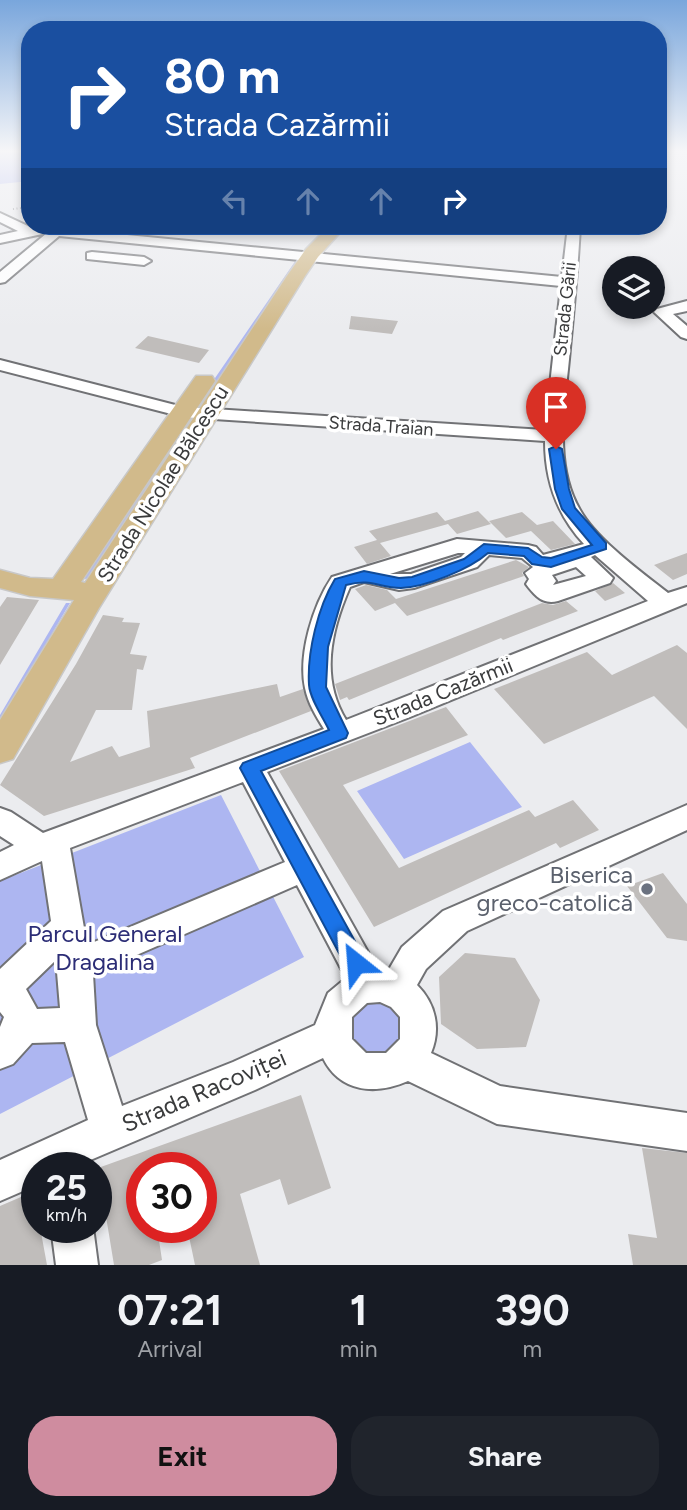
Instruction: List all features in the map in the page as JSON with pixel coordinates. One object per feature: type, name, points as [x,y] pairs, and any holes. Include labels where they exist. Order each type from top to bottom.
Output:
[{"type":"main road","name":"Strada Nicolae Bălcescu","points":[[0,750],[78,590],[301,257],[322,235]]},
{"type":"main road","name":"Strada Nicolae Bălcescu","points":[[195,414],[219,359],[267,287],[327,235]]},
{"type":"main road","points":[[0,579],[30,587],[78,590]]},
{"type":"street","points":[[0,217],[21,228]]},
{"type":"street","points":[[0,239],[21,234]]},
{"type":"street","points":[[0,279],[50,235]]},
{"type":"street","points":[[106,235],[161,243],[567,282]]},
{"type":"street","name":"Strada Gării","points":[[573,235],[555,436],[562,489],[569,509],[601,546],[676,598]]},
{"type":"street","points":[[92,256],[139,266],[161,243]]},
{"type":"street","points":[[687,306],[662,312],[687,334]]},
{"type":"street","name":"Strada Traian","points":[[0,365],[195,414],[555,436]]},
{"type":"street","points":[[340,733],[317,687],[320,647],[340,582],[364,575],[399,583],[414,581],[469,562],[484,548],[528,552],[537,561],[551,562],[601,546]]},
{"type":"street","name":"Strada Cazărmii","points":[[0,867],[47,845],[340,733],[676,598]]},
{"type":"street","points":[[250,768],[304,868],[382,989]]},
{"type":"street","points":[[382,989],[455,921],[687,817]]},
{"type":"street","points":[[0,820],[47,845],[68,926],[75,966],[78,1025],[110,1130]]},
{"type":"street","points":[[75,966],[304,868]]},
{"type":"street","points":[[68,926],[0,994],[20,1007],[11,1039],[78,1025]]},
{"type":"street","points":[[382,989],[407,999],[420,1023],[415,1050],[407,1061],[396,1068],[369,1071],[345,1058],[332,1035],[336,1009],[356,990],[382,989]]},
{"type":"street","name":"Strada Racoviței","points":[[76,1152],[110,1130],[242,1077],[332,1035]]},
{"type":"street","points":[[407,1061],[497,1105],[687,1132]]},
{"type":"street","name":"Strada Racoviței","points":[[0,1181],[21,1174]]},
{"type":"street","points":[[74,1243],[77,1265]]},
{"type":"green space","points":[[299,259],[206,403],[199,402],[296,260]]},
{"type":"green space","points":[[188,422],[192,423],[92,577],[85,579],[82,576]]},
{"type":"green space","points":[[66,603],[70,603],[53,632],[46,652],[0,730],[0,715]]},
{"type":"green space","points":[[470,742],[522,807],[404,859],[357,791]]},
{"type":"green space","name":"Parcul General Dragalina","points":[[221,795],[304,957],[0,1114],[0,881]]},
{"type":"green space","points":[[380,999],[400,1009],[405,1041],[377,1059],[355,1051],[345,1020],[358,1003]]},
{"type":"building","points":[[351,316],[398,321],[392,334],[349,329]]},
{"type":"building","points":[[148,336],[209,350],[199,363],[135,348]]},
{"type":"building","points":[[478,511],[491,524],[457,534],[448,524],[380,543],[391,556],[367,564],[354,547],[377,540],[369,531],[437,512],[445,521]]},
{"type":"building","points":[[522,512],[537,525],[553,521],[575,544],[551,550],[531,531],[506,538],[489,521]]},
{"type":"building","points":[[687,553],[687,574],[673,580],[654,565]]},
{"type":"building","points":[[516,560],[529,567],[522,573],[524,576],[407,616],[395,603],[375,611],[355,589],[366,585],[387,590],[396,599]]},
{"type":"building","points":[[613,583],[625,593],[605,601],[595,591]]},
{"type":"building","points":[[7,597],[39,600],[0,665],[0,607]]},
{"type":"building","points":[[566,601],[578,611],[503,640],[501,638],[349,700],[347,697],[340,700],[335,684],[542,603],[553,605]]},
{"type":"building","points":[[103,615],[124,618],[122,622],[140,623],[130,654],[147,656],[143,670],[137,669],[132,710],[96,710],[70,762],[112,746],[119,757],[150,747],[147,711],[277,684],[280,697],[303,689],[311,711],[190,758],[195,768],[44,816],[0,785],[76,664]]},
{"type":"building","points":[[677,645],[687,653],[687,729],[654,696],[544,744],[494,689],[587,652],[612,675]]},
{"type":"building","points":[[446,707],[468,735],[343,785],[399,868],[529,810],[535,817],[573,800],[599,830],[560,848],[556,843],[374,927],[279,771]]},
{"type":"building","points":[[663,873],[687,904],[687,941],[667,938],[627,886]]},
{"type":"building","points":[[465,953],[515,958],[540,1000],[526,1047],[477,1049],[441,1024],[439,977]]},
{"type":"building","points":[[301,1095],[331,1188],[288,1205],[280,1179],[240,1194],[260,1265],[195,1265],[190,1243],[217,1243],[217,1152],[142,1152]]},
{"type":"building","points":[[642,1148],[687,1153],[687,1265],[633,1265],[628,1234],[657,1238]]},
{"type":"building","points":[[126,1158],[126,1243],[159,1243],[162,1260],[149,1265],[114,1265],[110,1243],[112,1163]]},
{"type":"building","points":[[21,1197],[21,1243],[43,1243],[47,1265],[0,1265],[0,1206]]},
{"type":"place","name":"Biserica greco-catolică","points":[[647,889]]},
{"type":"route","points":[[356,963],[250,768],[340,733],[317,687],[320,647],[340,582],[364,575],[399,583],[414,581],[469,562],[484,548],[528,552],[537,561],[551,562],[601,546],[569,509],[562,489],[556,449]]}]
